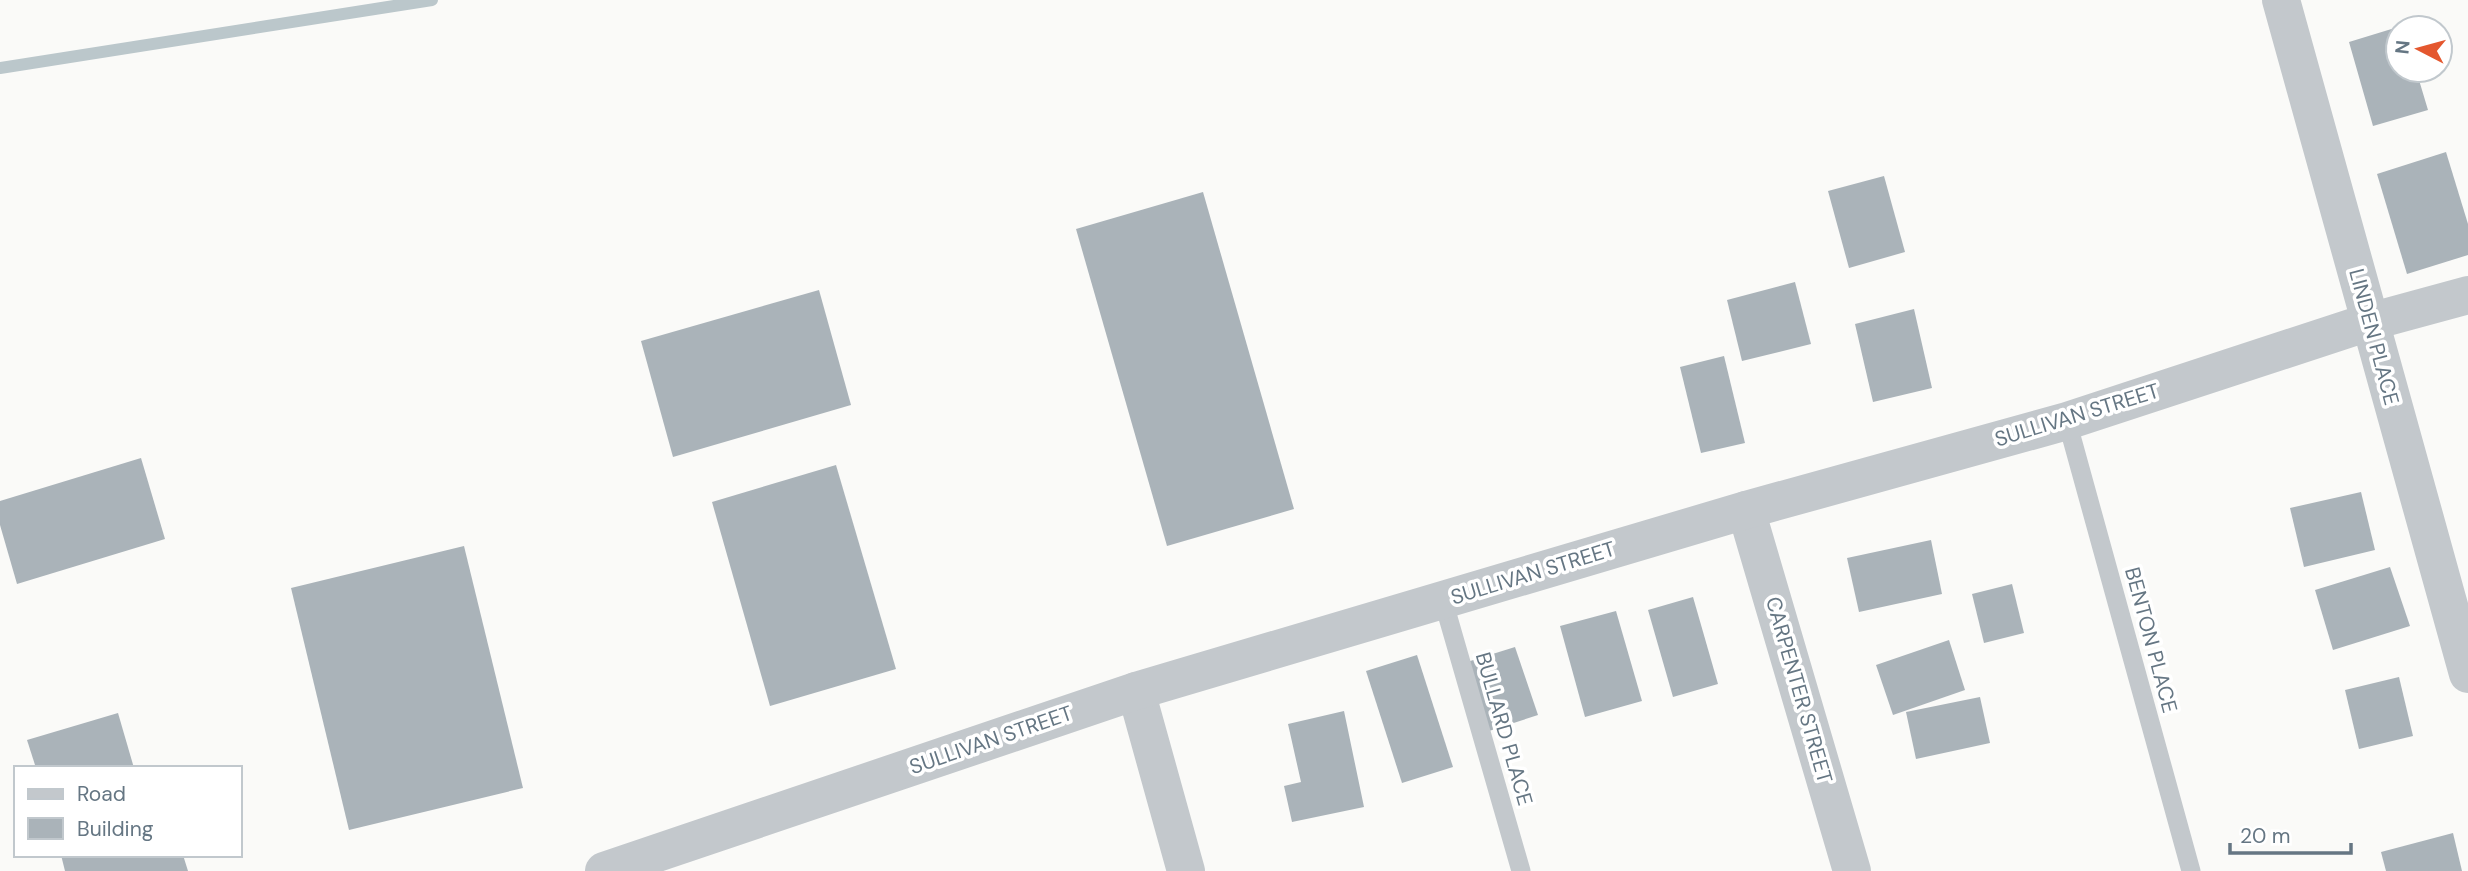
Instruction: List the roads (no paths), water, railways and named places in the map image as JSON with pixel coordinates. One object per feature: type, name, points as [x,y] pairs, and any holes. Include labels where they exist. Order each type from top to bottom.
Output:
[{"type":"street","name":"LINDEN PLACE","points":[[2281,0],[2468,674]]},
{"type":"street","name":"SULLIVAN STREET","points":[[604,871],[1136,691],[1746,509],[2067,421],[2369,322],[2468,295]]},
{"type":"street","name":"CARPENTER STREET","points":[[1746,509],[1852,871]]},
{"type":"street","points":[[1136,691],[1186,871]]},
{"type":"lane","name":"BENTON PLACE","points":[[2067,421],[2191,871]]},
{"type":"lane","name":"BULLARD PLACE","points":[[1443,600],[1521,871]]},
{"type":"waterway","points":[[0,68],[432,0]]}]
